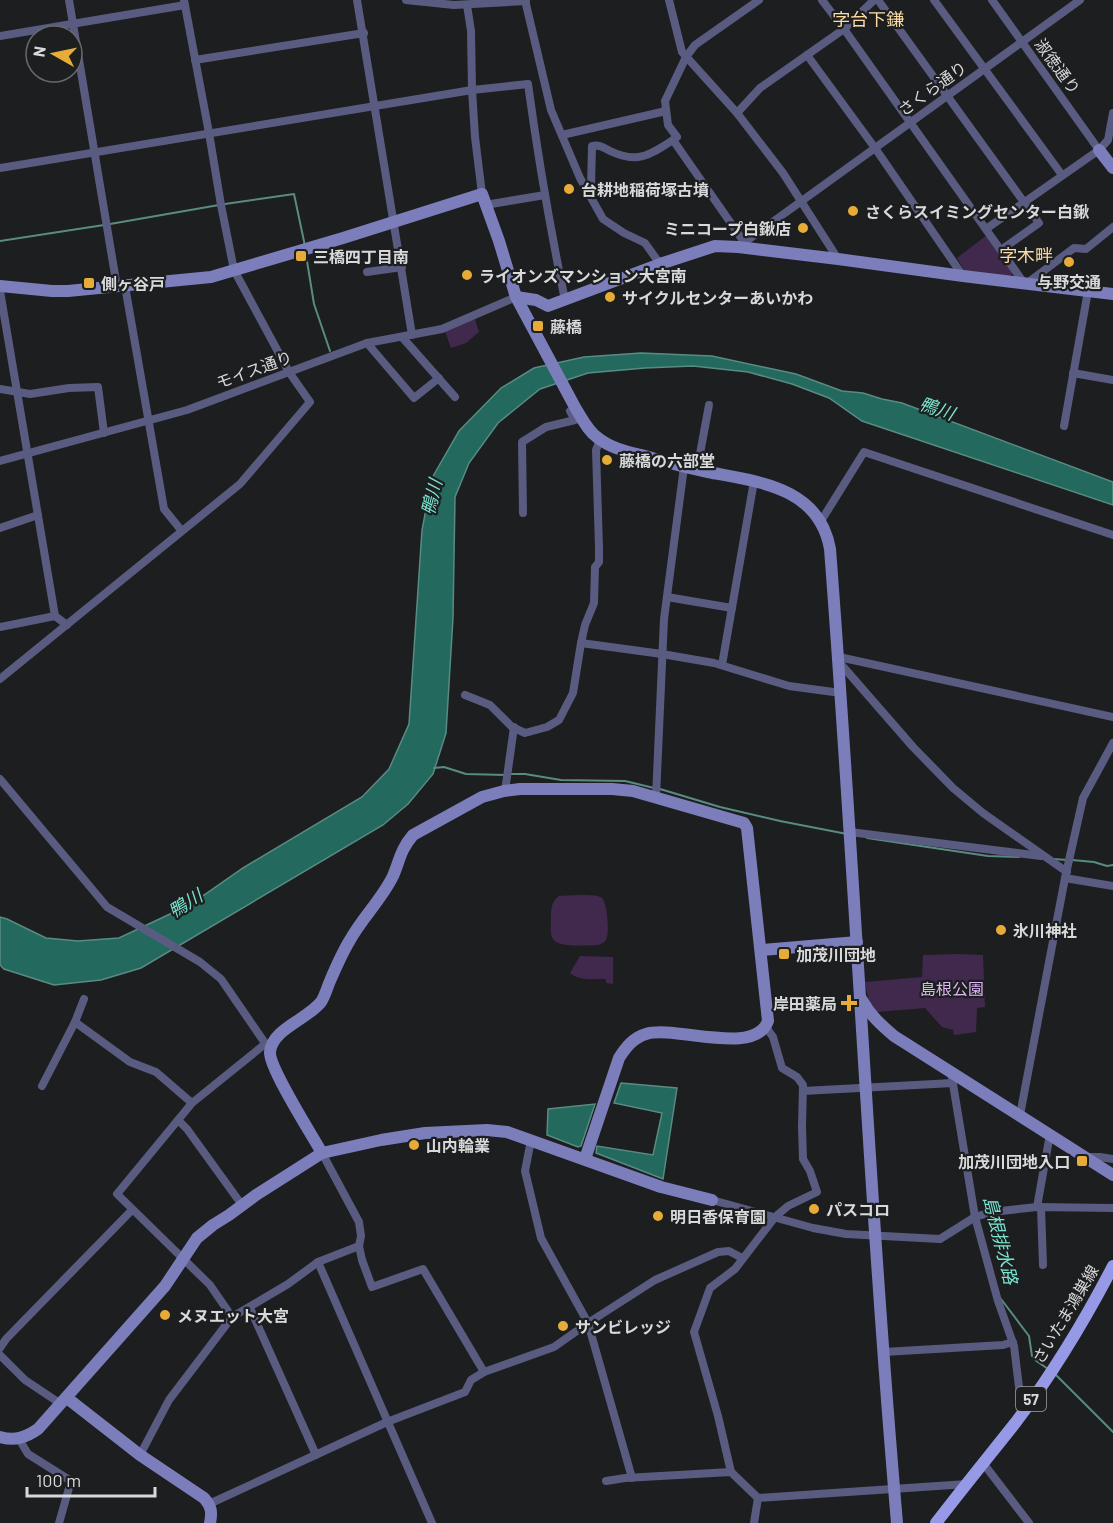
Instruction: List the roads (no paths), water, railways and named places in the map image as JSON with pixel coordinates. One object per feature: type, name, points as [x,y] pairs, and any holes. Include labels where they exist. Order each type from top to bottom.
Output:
[{"type":"main road","name":"さいたま鴻巣線","points":[[936,1523],[1022,1413],[1082,1324],[1113,1266]]},
{"type":"street","points":[[69,0],[94,151],[164,509],[181,530]]},
{"type":"street","points":[[357,0],[412,335]]},
{"type":"street","points":[[406,0],[462,3],[526,1],[551,110],[580,178],[603,219],[645,243],[660,264]]},
{"type":"street","points":[[669,0],[682,52],[737,113],[802,200],[838,259]]},
{"type":"street","points":[[588,192],[591,187],[592,146],[597,145],[630,158],[644,157],[676,137],[668,125],[665,101],[686,57],[695,45],[759,0]]},
{"type":"street","points":[[822,0],[1025,284]]},
{"type":"street","points":[[737,113],[760,88],[844,29],[876,0],[1039,223],[1000,250]]},
{"type":"street","points":[[934,0],[1062,176]]},
{"type":"street","name":"さくら通り","points":[[741,245],[1080,0]]},
{"type":"street","name":"淑徳通り","points":[[996,1],[1022,42],[1107,144]]},
{"type":"street","points":[[0,36],[184,2],[234,270],[289,372],[310,402],[240,484],[0,679]]},
{"type":"street","points":[[462,3],[471,31],[475,137],[484,199],[516,297],[572,407],[600,440],[625,451],[684,467],[754,481],[792,494],[805,503],[821,521],[828,537],[839,659],[897,1523]]},
{"type":"street","points":[[195,60],[364,33]]},
{"type":"street","points":[[807,55],[875,148],[963,276]]},
{"type":"street","points":[[0,168],[472,90],[528,84],[545,195],[565,300]]},
{"type":"street","points":[[562,135],[666,111]]},
{"type":"street","points":[[1113,113],[1107,144],[1113,168]]},
{"type":"street","points":[[673,140],[741,245]]},
{"type":"street","points":[[986,229],[1107,144]]},
{"type":"street","points":[[0,286],[68,291],[211,277],[395,222],[484,199],[545,195]]},
{"type":"street","points":[[1025,284],[1074,248],[1086,249],[1113,227]]},
{"type":"street","points":[[516,297],[536,300],[549,306],[715,246],[741,245],[1113,294]]},
{"type":"street","points":[[367,272],[402,267]]},
{"type":"street","points":[[0,291],[55,616],[67,625]]},
{"type":"street","points":[[1064,426],[1088,291]]},
{"type":"street","name":"モイス通り","points":[[0,460],[188,410],[367,344],[442,329],[516,297]]},
{"type":"street","points":[[402,337],[455,397]]},
{"type":"street","points":[[367,344],[414,398],[439,378]]},
{"type":"street","points":[[1073,373],[1113,380]]},
{"type":"street","points":[[0,389],[30,394],[69,388],[98,387],[104,432]]},
{"type":"street","points":[[697,470],[709,405]]},
{"type":"street","points":[[523,513],[522,442],[546,427],[574,420],[572,407]]},
{"type":"street","points":[[465,695],[490,705],[514,727],[525,733],[547,727],[560,720],[573,693],[585,625],[594,603],[595,567],[599,562],[596,450],[600,440]]},
{"type":"street","points":[[821,521],[864,452],[1113,535]]},
{"type":"street","points":[[656,797],[662,654],[684,467]]},
{"type":"street","points":[[722,665],[754,481]]},
{"type":"street","points":[[0,528],[38,515]]},
{"type":"street","points":[[667,597],[732,608]]},
{"type":"street","points":[[0,627],[55,616]]},
{"type":"street","points":[[581,643],[722,665],[789,686],[841,693]]},
{"type":"street","points":[[839,659],[1113,717]]},
{"type":"street","points":[[839,659],[851,677],[940,776],[983,813],[1066,875],[1113,886]]},
{"type":"street","points":[[505,791],[514,727]]},
{"type":"street","points":[[1020,1115],[1083,798],[1113,743]]},
{"type":"street","points":[[0,779],[107,907],[213,971],[221,980],[267,1047],[278,1076],[359,1222],[361,1236],[359,1246],[372,1287],[423,1269],[484,1372]]},
{"type":"street","points":[[232,1317],[210,1285],[117,1194],[192,1103],[316,1008],[322,1000],[348,942],[393,876],[400,853],[406,843],[413,836],[482,797],[505,791],[612,789],[633,791],[744,823],[747,828],[769,1015],[766,1027],[757,1034],[741,1038],[664,1032],[648,1034],[628,1044],[619,1058],[585,1159]]},
{"type":"street","points":[[850,832],[1042,856]]},
{"type":"street","points":[[762,950],[857,942]]},
{"type":"street","points":[[861,998],[878,1023],[952,1077],[1020,1115],[1113,1174]]},
{"type":"street","points":[[42,1086],[75,1022],[84,999]]},
{"type":"street","points":[[75,1022],[129,1062],[156,1072],[192,1103]]},
{"type":"street","points":[[766,1027],[773,1036],[782,1068],[797,1077],[803,1085],[803,1159],[817,1192],[788,1206],[775,1217],[735,1269],[710,1288],[694,1332],[731,1472],[758,1498],[967,1484]]},
{"type":"street","points":[[803,1091],[866,1088],[952,1077]]},
{"type":"street","points":[[952,1077],[978,1216],[998,1301],[1013,1342],[1022,1413]]},
{"type":"street","points":[[178,1120],[242,1205]]},
{"type":"street","points":[[0,1437],[19,1439],[38,1429],[165,1286],[197,1238],[213,1225],[322,1153],[381,1140],[426,1133],[487,1130],[507,1132],[661,1187],[813,1228],[846,1234],[940,1239],[978,1216],[992,1212],[1039,1207],[1113,1208]]},
{"type":"street","points":[[1043,1265],[1039,1207],[1050,1134]]},
{"type":"street","points":[[531,1140],[525,1171],[541,1238],[588,1323],[632,1478]]},
{"type":"street","points":[[1086,1157],[1113,1160]]},
{"type":"street","points":[[0,1348],[3,1336],[132,1210]]},
{"type":"street","points":[[140,1455],[169,1400],[232,1317],[288,1284],[318,1262],[359,1246]]},
{"type":"street","points":[[209,1504],[387,1422],[465,1392],[471,1380],[484,1372],[554,1347],[655,1280],[718,1252],[729,1251],[742,1258]]},
{"type":"street","points":[[318,1262],[432,1523]]},
{"type":"street","points":[[250,1308],[316,1455]]},
{"type":"street","points":[[884,1352],[1003,1345],[1013,1342]]},
{"type":"street","points":[[0,1354],[25,1380],[64,1401],[204,1498],[212,1512],[210,1523]]},
{"type":"street","points":[[19,1439],[28,1454],[70,1480],[59,1523]]},
{"type":"street","points":[[983,1463],[1029,1523]]},
{"type":"street","points":[[606,1481],[731,1472]]},
{"type":"street","points":[[754,1523],[758,1498]]},
{"type":"water","name":"鴨川","points":[[641,353],[712,356],[796,374],[842,391],[863,393],[902,403],[1113,482],[1113,505],[862,421],[829,398],[792,384],[748,372],[693,366],[645,368],[588,373],[540,389],[498,423],[469,463],[455,497],[453,618],[446,733],[433,774],[408,804],[383,825],[141,968],[101,980],[54,985],[4,969],[0,965],[0,917],[46,938],[78,941],[119,938],[204,895],[243,868],[362,797],[389,769],[409,724],[422,530],[432,478],[459,431],[501,388],[534,368],[584,357]]},
{"type":"water","points":[[621,1083],[677,1088],[663,1179],[596,1153],[597,1146],[653,1155],[662,1113],[614,1103]]},
{"type":"water","points":[[595,1104],[581,1146],[578,1147],[547,1135],[548,1109]]},
{"type":"waterway","points":[[225,204],[294,194],[305,246]]},
{"type":"waterway","points":[[110,224],[219,205]]},
{"type":"waterway","points":[[0,241],[104,225]]},
{"type":"waterway","points":[[306,255],[314,304],[330,351]]},
{"type":"waterway","points":[[434,768],[444,767],[466,774],[506,775]]},
{"type":"waterway","points":[[511,774],[561,780],[625,781],[654,788]]},
{"type":"waterway","points":[[660,789],[720,807],[847,834]]},
{"type":"waterway","points":[[867,838],[988,856],[1019,857]]},
{"type":"waterway","points":[[1054,859],[1067,860]]},
{"type":"waterway","points":[[1072,860],[1113,865]]},
{"type":"waterway","name":"島根排水路","points":[[1001,1299],[1029,1336],[1032,1356],[1048,1369]]},
{"type":"waterway","name":"島根排水路","points":[[1055,1374],[1113,1432]]},
{"type":"place","name":"台耕地稲荷塚古墳","points":[[569,189]]},
{"type":"place","name":"さくらスイミングセンター白鍬","points":[[853,211]]},
{"type":"place","name":"ミニコープ白鍬店","points":[[803,228]]},
{"type":"place","name":"三橋四丁目南","points":[[301,256]]},
{"type":"place","name":"与野交通","points":[[1069,262]]},
{"type":"place","name":"ライオンズマンション大宮南","points":[[467,275]]},
{"type":"place","name":"側ヶ谷戸","points":[[89,283]]},
{"type":"place","name":"サイクルセンターあいかわ","points":[[610,297]]},
{"type":"place","name":"藤橋","points":[[538,326]]},
{"type":"place","name":"藤橋の六部堂","points":[[607,460]]},
{"type":"place","name":"氷川神社","points":[[1001,930]]},
{"type":"place","name":"加茂川団地","points":[[784,954]]},
{"type":"place","name":"岸田薬局","points":[[849,1003]]},
{"type":"place","name":"山内輪業","points":[[414,1145]]},
{"type":"place","name":"加茂川団地入口","points":[[1082,1161]]},
{"type":"place","name":"パスコロ","points":[[814,1209]]},
{"type":"place","name":"明日香保育園","points":[[658,1216]]},
{"type":"place","name":"メヌエット大宮","points":[[165,1315]]},
{"type":"place","name":"サンビレッジ","points":[[563,1326]]},
{"type":"district","name":"字台下鎌","points":[[868,19]]},
{"type":"district","name":"字木畔","points":[[1026,255]]},
{"type":"park label","name":"島根公園","points":[[952,988]]}]
